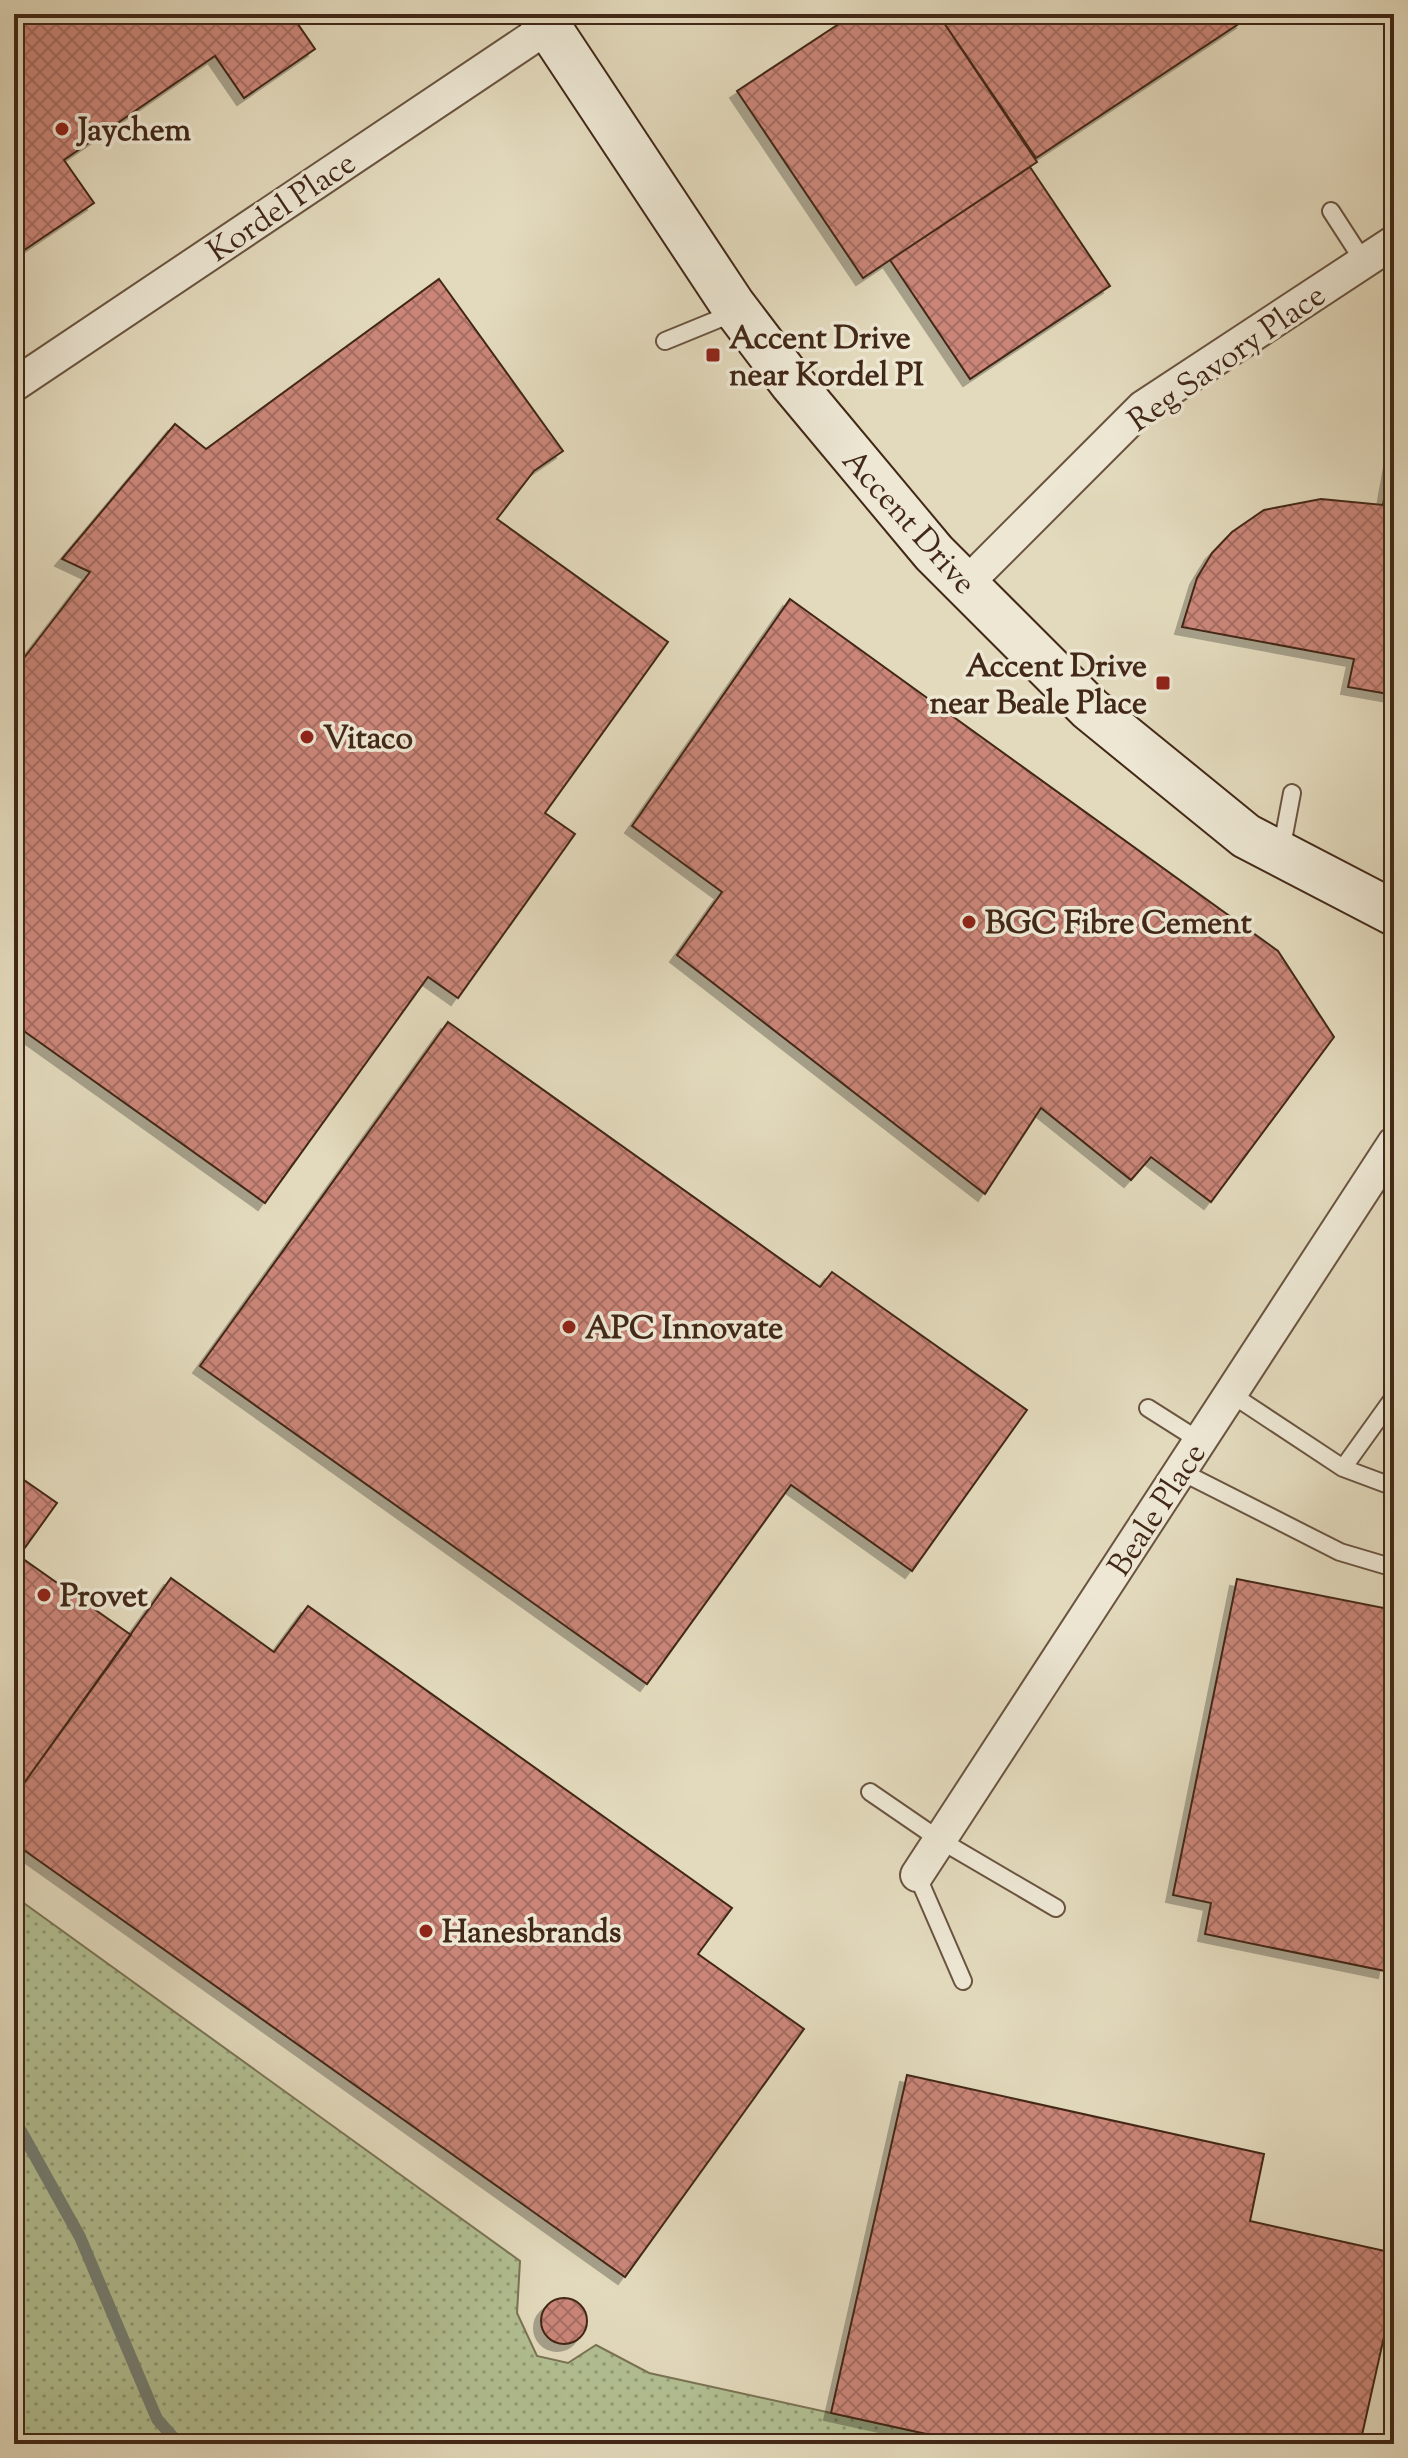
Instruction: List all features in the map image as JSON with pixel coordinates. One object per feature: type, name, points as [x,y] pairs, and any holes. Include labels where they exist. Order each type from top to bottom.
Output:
[{"type":"main road","name":"Accent Drive","points":[[544,20],[738,312],[792,383],[934,553],[1090,709],[1246,836],[1394,913]]},
{"type":"street","name":"Kordel Place","points":[[14,385],[544,20]]},
{"type":"street","name":"Reg Savory Place","points":[[965,585],[1143,407],[1394,242]]},
{"type":"street","name":"Beale Place","points":[[917,1875],[1394,1143]]},
{"type":"lane","points":[[1331,211],[1364,262]]},
{"type":"lane","points":[[665,341],[738,312]]},
{"type":"lane","points":[[1280,854],[1292,793]]},
{"type":"lane","points":[[1231,1394],[1343,1468],[1394,1487]]},
{"type":"lane","points":[[1343,1468],[1394,1397]]},
{"type":"lane","points":[[1148,1408],[1200,1441]]},
{"type":"lane","points":[[1180,1471],[1340,1552],[1394,1568]]},
{"type":"lane","points":[[870,1792],[940,1840],[1056,1908]]},
{"type":"lane","points":[[917,1875],[963,1981]]},
{"type":"green space","points":[[14,1896],[520,2261],[517,2313],[537,2356],[568,2363],[596,2345],[649,2373],[972,2444],[14,2444]]},
{"type":"building","name":"Jaychem","points":[[14,14],[291,14],[315,49],[244,98],[215,56],[64,160],[94,203],[14,257]]},
{"type":"building","points":[[854,14],[938,14],[1037,162],[863,278],[737,91]]},
{"type":"building","points":[[938,14],[1237,14],[1243,21],[1036,158]]},
{"type":"building","points":[[1030,167],[1110,286],[970,379],[890,260]]},
{"type":"building","name":"Vitaco","points":[[439,279],[563,451],[534,471],[497,519],[668,642],[545,813],[575,834],[458,998],[428,977],[265,1203],[14,1024],[14,824],[24,809],[14,802],[14,671],[90,572],[62,559],[175,424],[206,449]]},
{"type":"building","points":[[1394,443],[1394,695],[1348,687],[1354,659],[1182,627],[1197,578],[1212,553],[1232,532],[1264,510],[1321,499],[1383,505]]},
{"type":"building","name":"BGC Fibre Cement","points":[[790,599],[1278,951],[1334,1037],[1211,1202],[1151,1157],[1131,1180],[1041,1108],[985,1194],[677,955],[722,892],[632,826]]},
{"type":"building","name":"APC Innovate","points":[[448,1022],[820,1287],[832,1272],[1027,1410],[912,1571],[791,1485],[647,1684],[200,1366]]},
{"type":"building","name":"Provet","points":[[14,1473],[57,1503],[19,1556],[131,1635],[14,1797]]},
{"type":"building","name":"Hanesbrands","points":[[171,1578],[274,1652],[308,1606],[732,1908],[698,1954],[804,2029],[625,2277],[14,1843],[14,1797]]},
{"type":"building","points":[[1237,1579],[1394,1610],[1394,1926],[1385,1971],[1205,1934],[1211,1903],[1173,1895]]},
{"type":"building","points":[[907,2075],[1264,2154],[1250,2221],[1394,2253],[1394,2292],[1360,2444],[972,2444],[831,2413]]},
{"type":"building","points":[[564,2298],[580,2305],[587,2321],[580,2337],[564,2344],[548,2337],[541,2321],[548,2305]]},
{"type":"waterway","points":[[14,2125],[21,2131],[80,2237],[157,2419],[179,2444]]},
{"type":"place","name":"Jaychem","points":[[62,129]]},
{"type":"place","name":"Accent Drive near Kordel PI","points":[[713,355]]},
{"type":"place","name":"Accent Drive near Beale Place","points":[[1163,683]]},
{"type":"place","name":"Vitaco","points":[[307,737]]},
{"type":"place","name":"BGC Fibre Cement","points":[[969,922]]},
{"type":"place","name":"APC Innovate","points":[[569,1327]]},
{"type":"place","name":"Provet","points":[[44,1595]]},
{"type":"place","name":"Hanesbrands","points":[[426,1931]]}]
